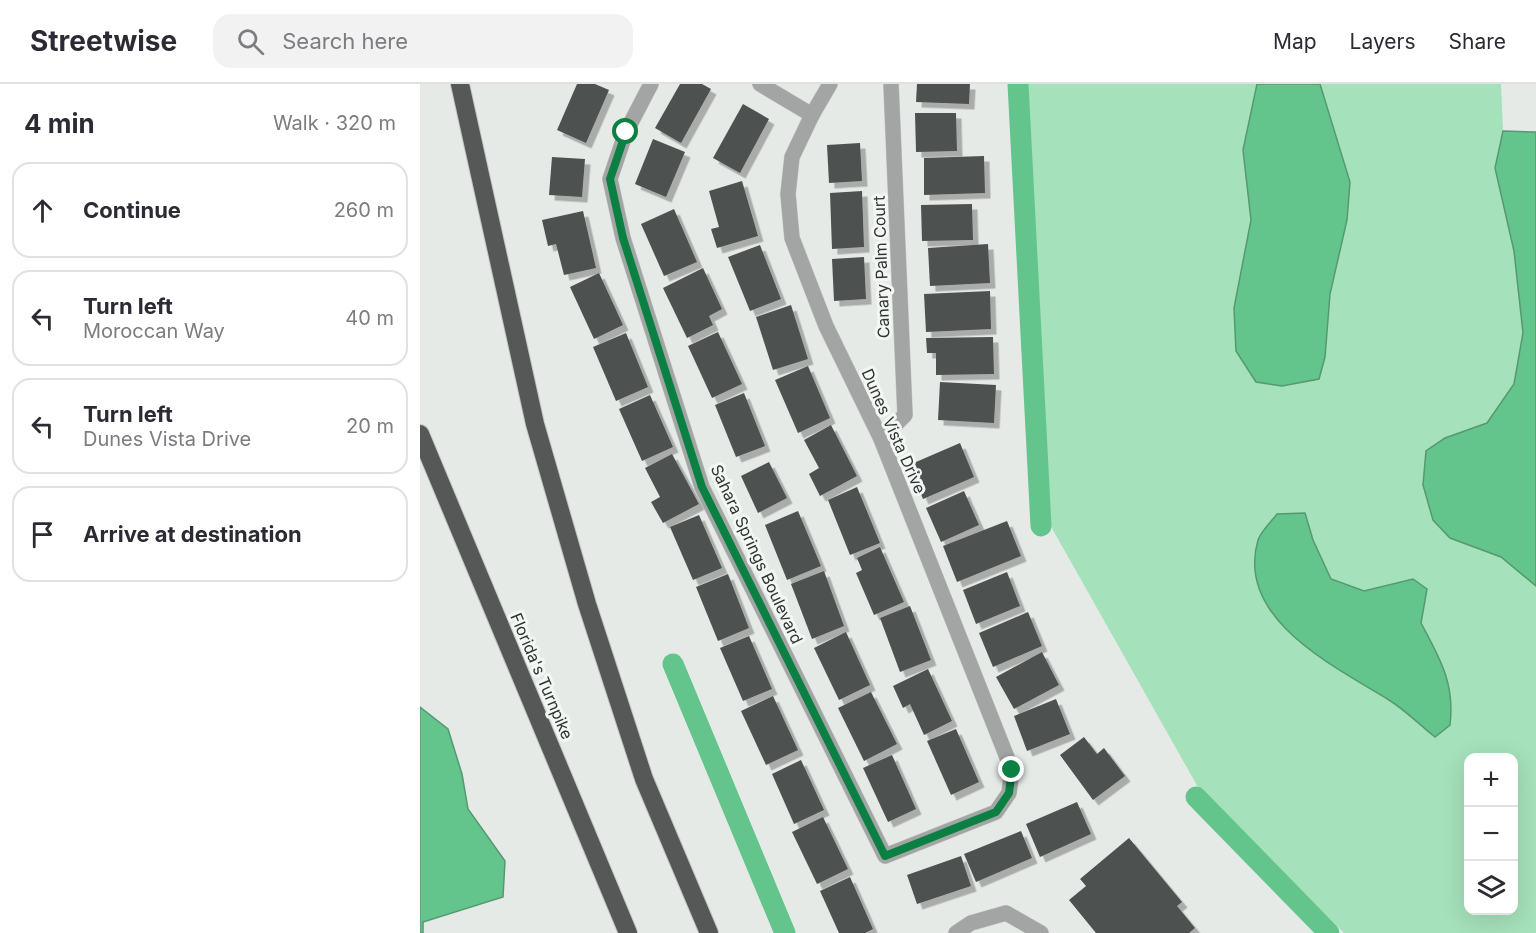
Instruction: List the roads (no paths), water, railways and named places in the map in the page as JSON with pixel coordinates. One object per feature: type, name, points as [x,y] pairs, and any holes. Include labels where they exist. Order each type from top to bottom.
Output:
[{"type":"highway","points":[[462,92],[535,424],[587,604],[644,779],[709,933]]},
{"type":"highway","name":"Florida's Turnpike","points":[[420,434],[625,929]]},
{"type":"street","name":"Sahara Springs Boulevard","points":[[651,84],[626,132],[610,179],[623,238],[702,487],[885,856],[996,812],[1009,793]]},
{"type":"street","points":[[760,84],[812,115]]},
{"type":"street","name":"Dunes Vista Drive","points":[[830,84],[792,157],[788,194],[792,238],[826,326],[881,439],[1012,770],[1009,793]]},
{"type":"street","name":"Canary Palm Court","points":[[881,439],[906,415],[891,84]]},
{"type":"street","points":[[956,933],[971,923],[1006,913],[1041,933]]},
{"type":"waterway","points":[[1018,84],[1041,526]]},
{"type":"waterway","points":[[673,664],[785,933]]},
{"type":"waterway","points":[[1196,797],[1329,933]]}]
